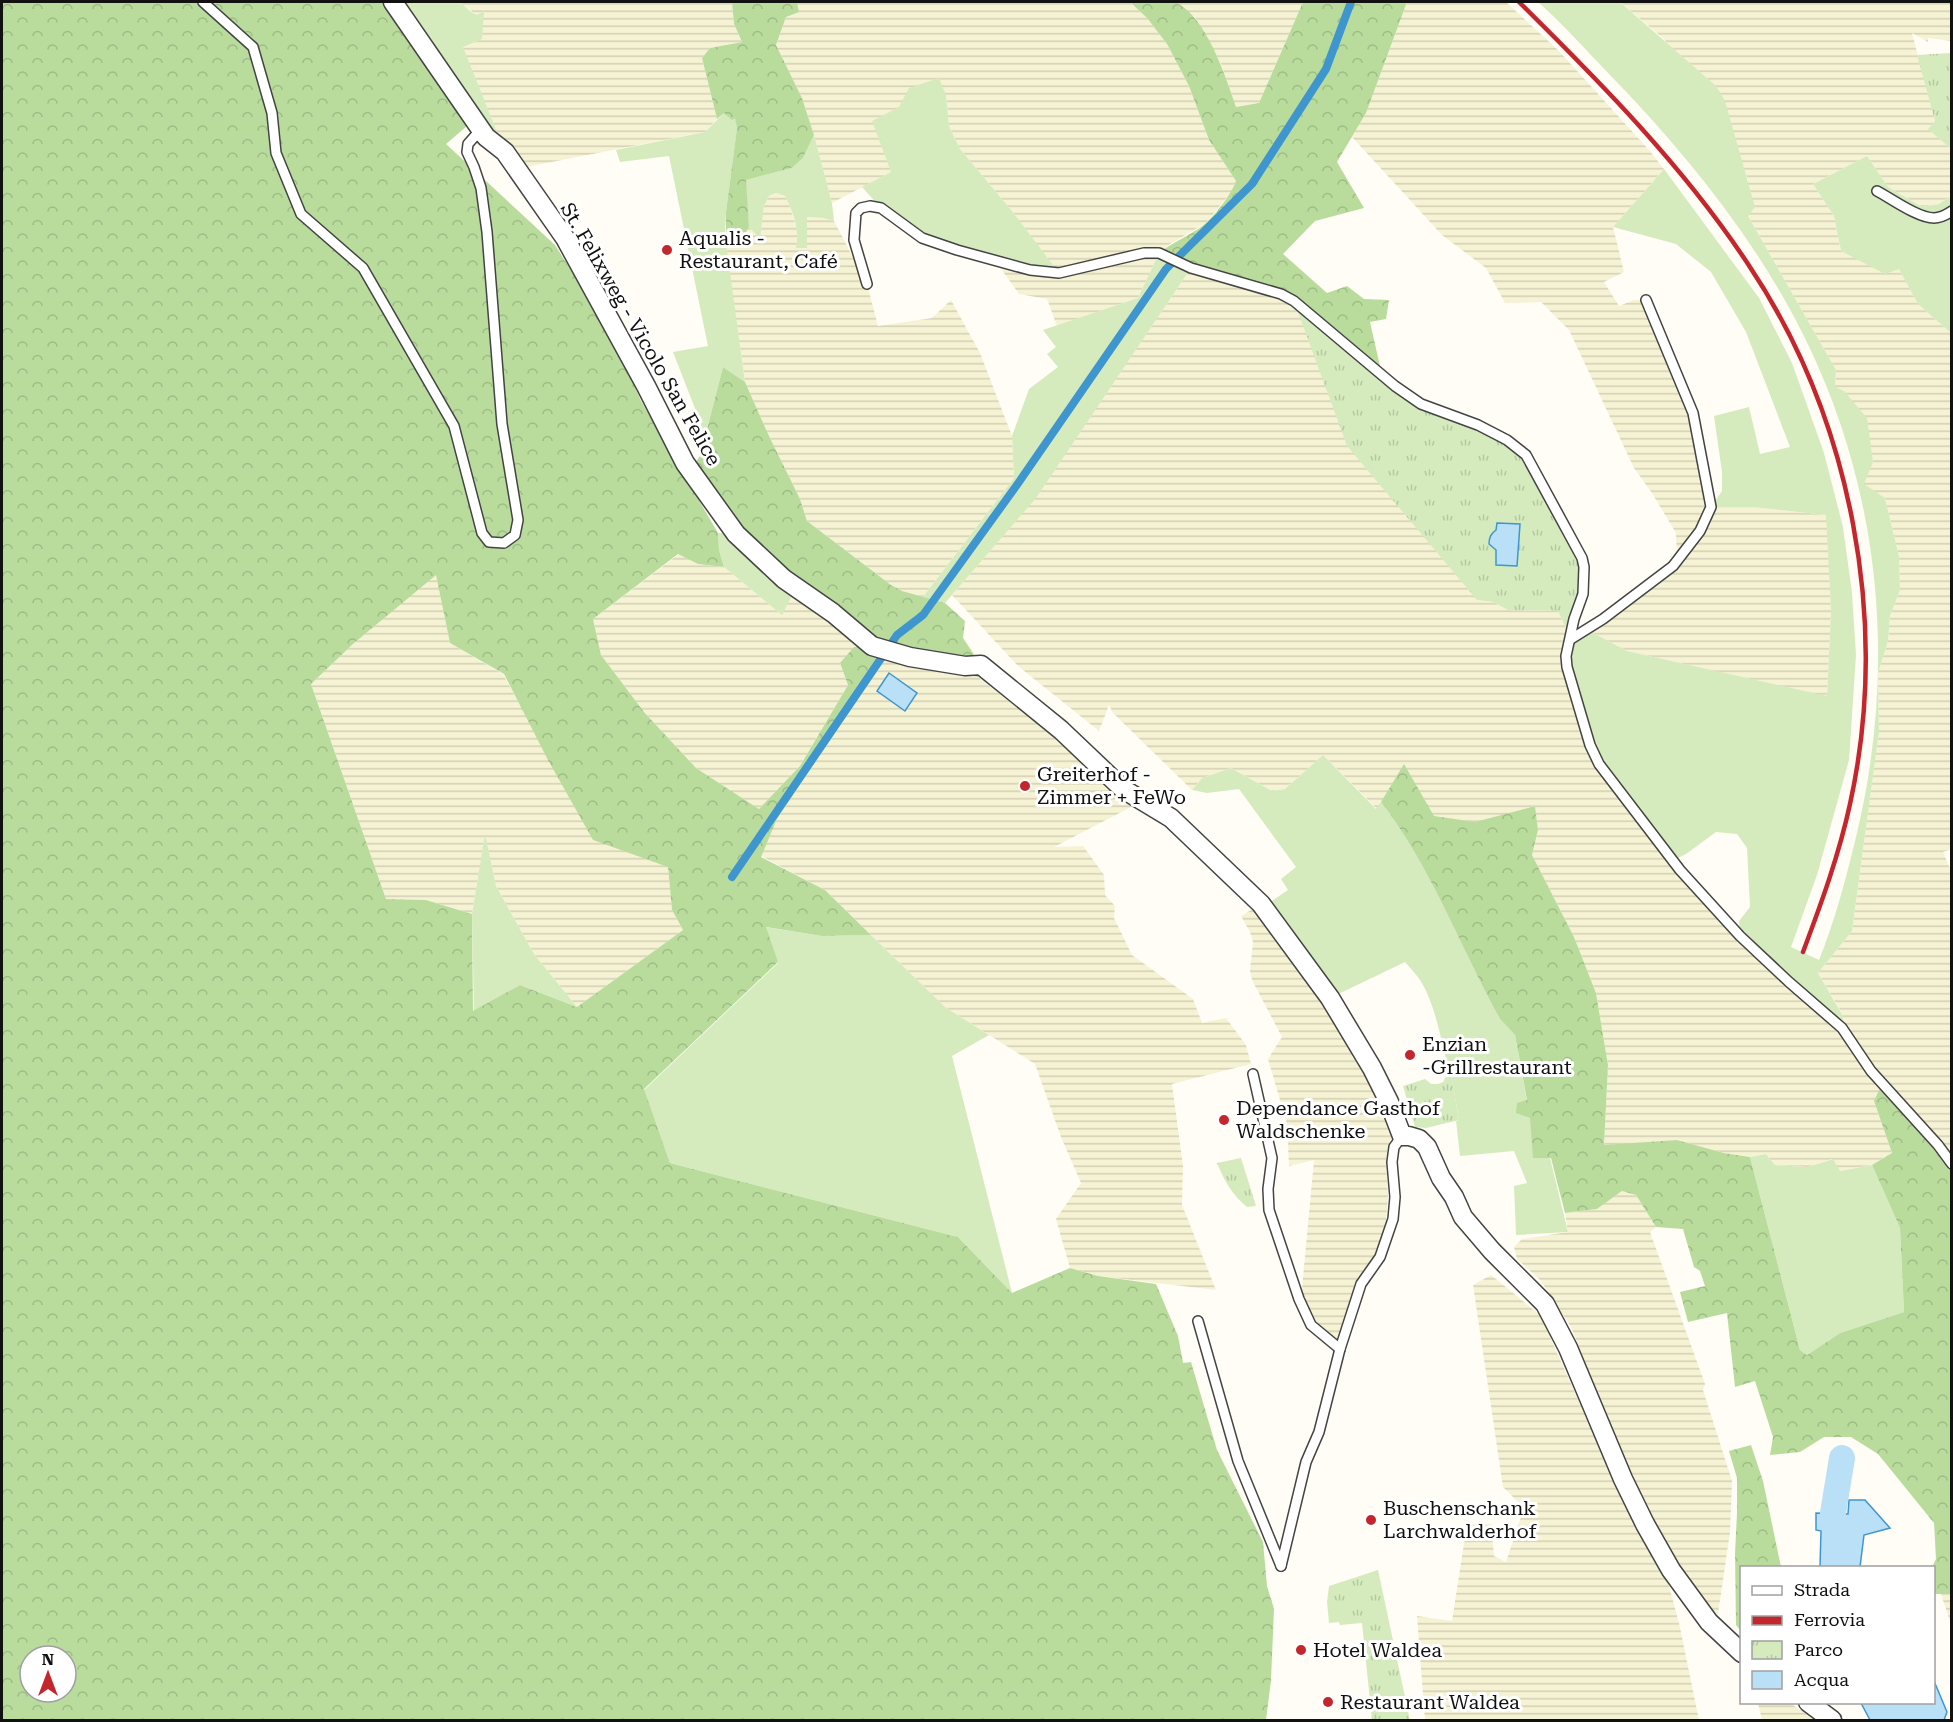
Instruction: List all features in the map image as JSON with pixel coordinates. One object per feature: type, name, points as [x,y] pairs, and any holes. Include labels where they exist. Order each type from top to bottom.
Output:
[{"type":"street","name":"St. Felixweg - Vicolo San Felice","points":[[393,2],[486,136],[505,152],[565,238],[685,463],[736,534],[784,579],[833,613],[872,646],[910,657],[965,666],[981,665],[1061,730],[1123,789],[1171,818],[1261,904],[1330,998],[1372,1068],[1389,1102],[1402,1136]]},
{"type":"street","points":[[1402,1136],[1419,1139],[1427,1147],[1463,1217],[1492,1251],[1545,1304],[1568,1348],[1623,1479],[1645,1524],[1671,1570],[1709,1622],[1740,1651]]},
{"type":"street","points":[[1811,1704],[1832,1720]]},
{"type":"lane","points":[[203,2],[253,46],[272,113],[276,153],[301,214],[363,268],[454,426],[482,533],[489,542],[504,543],[515,535],[518,520],[502,424],[487,232],[481,188],[467,152],[468,144],[476,136],[486,136]]},
{"type":"lane","points":[[1877,191],[1922,216],[1942,217],[1952,211]]},
{"type":"lane","points":[[867,284],[854,240],[856,213],[861,208],[870,206],[881,208],[922,238],[1030,270],[1059,273],[1144,253],[1159,253],[1191,268],[1281,294],[1294,301],[1395,386],[1420,404],[1478,425],[1507,440],[1526,455],[1582,558],[1584,594],[1574,619],[1566,656],[1569,678],[1590,745],[1599,764],[1680,870],[1740,936],[1842,1028],[1871,1071],[1938,1145],[1952,1164]]},
{"type":"lane","points":[[1571,639],[1603,619],[1673,566],[1700,531],[1711,507],[1693,413],[1646,300]]},
{"type":"lane","points":[[1254,1074],[1272,1158],[1268,1190],[1269,1210],[1299,1299],[1311,1325],[1340,1349]]},
{"type":"lane","points":[[1198,1321],[1238,1461],[1281,1566],[1306,1462],[1319,1432],[1340,1349],[1361,1284],[1380,1257],[1393,1219],[1395,1197],[1392,1162],[1394,1147],[1402,1136]]},
{"type":"shaded area","points":[[732,2],[734,24],[742,42],[710,48],[702,58],[717,119],[705,132],[516,169],[505,152],[462,47],[484,11],[477,15],[460,3]]},
{"type":"shaded area","points":[[797,2],[1130,2],[1147,18],[1167,44],[1189,86],[1209,140],[1236,181],[1233,190],[1206,223],[1159,253],[1138,298],[1057,326],[1047,299],[1019,294],[996,262],[1058,273],[1012,211],[960,149],[949,126],[946,95],[891,172],[832,203],[802,98],[776,45],[786,17],[798,12]]},
{"type":"shaded area","points":[[1175,2],[1303,2],[1259,103],[1236,107],[1221,64],[1195,17]]},
{"type":"shaded area","points":[[1407,2],[1506,2],[1559,51],[1664,169],[1613,227],[1624,272],[1604,282],[1619,306],[1634,300],[1646,300],[1693,413],[1711,507],[1752,507],[1827,515],[1831,611],[1827,697],[1627,651],[1588,630],[1677,561],[1676,533],[1634,468],[1569,330],[1541,302],[1505,303],[1486,268],[1442,235],[1352,137],[1366,112]]},
{"type":"shaded area","points":[[1620,2],[1951,2],[1951,41],[1928,38],[1928,42],[1912,33],[1935,121],[1929,129],[1951,149],[1951,196],[1939,204],[1922,207],[1888,187],[1867,156],[1813,184],[1834,216],[1841,251],[1899,268],[1918,304],[1951,333],[1952,849],[1943,852],[1952,873],[1951,1164],[1874,1101],[1892,1153],[1872,1165],[1839,1171],[1832,1159],[1808,1167],[1775,1165],[1766,1154],[1750,1157],[1724,1153],[1677,1140],[1604,1146],[1608,1065],[1596,993],[1574,937],[1532,855],[1538,830],[1535,806],[1475,823],[1377,809],[1323,755],[1285,789],[1272,791],[1231,768],[1202,778],[1192,790],[1113,713],[1109,705],[1099,731],[1018,666],[952,595],[1036,497],[1191,268],[1294,301],[1477,600],[1493,602],[1508,610],[1558,611],[1571,639],[1599,764],[1740,936],[1843,1015],[1818,973],[1852,931],[1879,732],[1878,673],[1888,641],[1890,616],[1900,590],[1899,556],[1885,498],[1863,484],[1873,461],[1835,388],[1836,370],[1748,216],[1748,180],[1740,159],[1664,39]]},
{"type":"shaded area","points":[[776,193],[785,196],[789,204],[799,235],[797,248],[807,248],[807,217],[834,221],[867,284],[878,326],[932,318],[951,300],[980,353],[1012,436],[1014,478],[923,597],[901,591],[891,585],[807,521],[800,499],[745,382],[726,248],[739,244],[749,227],[760,238],[764,206],[769,196]]},
{"type":"shaded area","points":[[679,554],[698,564],[724,567],[781,614],[796,587],[872,646],[840,663],[848,685],[800,766],[759,809],[696,768],[644,712],[601,655],[593,619]]},
{"type":"shaded area","points":[[436,574],[450,643],[503,674],[594,840],[668,866],[672,910],[683,930],[577,1007],[534,954],[496,886],[485,836],[472,914],[426,900],[386,899],[311,684],[353,644]]},
{"type":"shaded area","points":[[886,657],[978,677],[1058,740],[1133,806],[1054,847],[1083,846],[1104,875],[1105,895],[1115,906],[1114,918],[1132,955],[1193,999],[1202,1023],[1226,1018],[1246,1045],[1251,1064],[1172,1084],[1183,1166],[1182,1205],[1216,1290],[1098,1276],[1070,1268],[1056,1219],[1081,1183],[1061,1137],[1035,1064],[945,1007],[825,890],[761,856],[777,819]]},
{"type":"shaded area","points":[[1261,904],[1372,1068],[1393,1137],[1388,1146],[1386,1161],[1388,1196],[1385,1230],[1374,1256],[1355,1283],[1338,1344],[1312,1323],[1301,1299],[1314,1160],[1289,1166],[1287,1124],[1268,1059],[1282,1037],[1252,980],[1250,971],[1253,942],[1241,916]]},
{"type":"shaded area","points":[[1622,1191],[1636,1195],[1656,1227],[1650,1232],[1705,1384],[1703,1390],[1732,1481],[1730,1532],[1718,1614],[1711,1611],[1675,1568],[1618,1446],[1571,1327],[1541,1281],[1517,1259],[1514,1247],[1522,1239],[1568,1232],[1565,1213],[1597,1209]]},
{"type":"shaded area","points":[[1491,1275],[1540,1315],[1627,1508],[1669,1586],[1699,1720],[1425,1720],[1417,1616],[1452,1621],[1467,1524],[1491,1524],[1494,1556],[1506,1562],[1524,1508],[1503,1487],[1473,1285]]},
{"type":"shaded area","points":[[1941,1594],[1951,1594],[1951,1624]]},
{"type":"shaded area","points":[[1758,1704],[1791,1704],[1815,1720],[1762,1720]]},
{"type":"green space","points":[[2,2],[385,2],[467,126],[446,144],[555,245],[611,333],[641,401],[718,533],[719,550],[724,567],[698,564],[678,554],[593,619],[601,655],[644,712],[696,768],[759,809],[800,766],[848,685],[840,663],[854,647],[871,646],[784,579],[690,470],[700,456],[723,367],[745,382],[800,499],[807,521],[891,585],[902,591],[945,603],[965,621],[963,638],[981,665],[978,677],[886,657],[777,819],[761,857],[825,890],[871,935],[822,936],[766,927],[778,962],[644,1089],[670,1163],[958,1237],[1012,1293],[1070,1268],[1098,1276],[1156,1284],[1178,1336],[1183,1363],[1191,1362],[1217,1450],[1263,1542],[1267,1586],[1274,1609],[1271,1680],[1266,1720],[2,1720]],"holes":[[[436,575],[450,643],[504,674],[548,760],[593,840],[668,867],[672,910],[683,930],[577,1007],[520,985],[473,1011],[472,914],[426,900],[386,899],[311,684],[353,644]]]},
{"type":"green space","points":[[393,2],[460,2],[477,15],[484,11],[482,39],[463,47],[505,152]]},
{"type":"green space","points":[[732,2],[797,2],[799,12],[786,17],[776,45],[802,98],[814,135],[803,158],[792,168],[746,180],[749,227],[739,244],[726,248],[726,212],[737,128],[735,118],[732,120],[724,113],[717,119],[702,58],[710,48],[742,42],[734,24]]},
{"type":"green space","points":[[1130,2],[1173,2],[1187,10],[1206,34],[1214,49],[1236,107],[1259,103],[1303,2],[1407,2],[1366,113],[1337,162],[1364,208],[1315,221],[1283,254],[1327,293],[1347,286],[1364,299],[1389,300],[1386,319],[1370,322],[1382,375],[1294,301],[1159,253],[1206,223],[1223,203],[1236,181],[1209,140],[1189,86],[1167,44],[1147,18]]},
{"type":"green space","points":[[1538,2],[1620,2],[1716,86],[1725,101],[1755,207],[1748,216],[1836,370],[1835,387],[1844,391],[1867,418],[1873,462],[1864,484],[1885,498],[1899,556],[1900,590],[1890,616],[1888,641],[1878,673],[1879,732],[1852,931],[1818,973],[1843,1016],[1842,1028],[1740,936],[1739,921],[1750,907],[1747,848],[1737,834],[1716,832],[1686,854],[1672,861],[1599,764],[1569,678],[1568,645],[1588,630],[1627,651],[1827,696],[1831,611],[1826,515],[1752,507],[1711,507],[1722,491],[1722,472],[1714,416],[1749,407],[1760,454],[1790,447],[1746,332],[1711,272],[1676,244],[1613,227],[1664,169],[1759,298],[1792,363],[1824,453],[1843,527],[1852,593],[1856,655],[1849,760],[1817,875],[1791,947],[1819,960],[1835,915],[1856,837],[1869,769],[1877,700],[1878,632],[1872,564],[1861,497],[1843,431],[1818,367],[1787,304],[1749,242],[1706,184],[1659,128]]},
{"type":"green space","points":[[1952,53],[1951,149],[1928,129],[1935,121],[1917,55]]},
{"type":"green space","points":[[939,78],[946,95],[949,126],[960,149],[1012,211],[1059,273],[922,238],[881,208],[862,187],[891,172],[872,121],[899,107],[909,88]]},
{"type":"green space","points":[[724,113],[736,117],[737,129],[725,236],[745,382],[723,367],[700,456],[701,424],[673,352],[708,346],[669,156],[620,162],[616,150],[705,132]]},
{"type":"green space","points":[[814,135],[832,203],[834,221],[807,217],[807,248],[796,248],[797,235],[793,215],[785,196],[776,193],[769,196],[764,206],[760,239],[749,227],[745,180],[792,168],[803,158]]},
{"type":"green space","points":[[1867,156],[1888,187],[1922,207],[1939,204],[1951,196],[1951,333],[1918,304],[1899,269],[1885,274],[1841,251],[1834,216],[1813,184]]},
{"type":"green space","points":[[1159,253],[1191,268],[1036,498],[945,603],[923,597],[1014,478],[1012,436],[1029,389],[1058,367],[1047,354],[1056,347],[1043,330],[1138,298]]},
{"type":"green space","points":[[1294,301],[1395,386],[1526,455],[1584,567],[1571,639],[1558,611],[1508,610],[1493,602],[1477,600],[1347,446]]},
{"type":"green space","points":[[718,533],[736,534],[796,587],[782,615],[724,567],[719,550]]},
{"type":"green space","points":[[1323,755],[1376,809],[1381,802],[1399,827],[1430,880],[1500,1019],[1515,1035],[1530,1118],[1550,1158],[1568,1232],[1516,1235],[1514,1186],[1527,1183],[1514,1151],[1460,1156],[1456,1121],[1459,1120],[1452,1080],[1443,1082],[1449,1070],[1438,1024],[1426,990],[1415,973],[1405,962],[1330,998],[1263,907],[1288,890],[1281,879],[1296,867],[1239,789],[1207,793],[1192,790],[1202,778],[1231,768],[1272,791],[1285,789]]},
{"type":"green space","points":[[1404,764],[1434,816],[1475,822],[1535,806],[1538,830],[1532,855],[1574,937],[1596,993],[1608,1065],[1604,1145],[1677,1140],[1724,1153],[1750,1157],[1800,1350],[1807,1355],[1840,1333],[1904,1312],[1900,1228],[1872,1165],[1892,1153],[1874,1101],[1882,1084],[1952,1164],[1951,1594],[1936,1594],[1935,1592],[1935,1566],[1932,1566],[1936,1559],[1934,1523],[1878,1454],[1851,1437],[1824,1437],[1800,1452],[1770,1455],[1773,1437],[1755,1381],[1735,1387],[1727,1313],[1688,1322],[1680,1292],[1705,1286],[1700,1271],[1694,1267],[1683,1229],[1656,1227],[1636,1195],[1622,1191],[1597,1209],[1565,1213],[1551,1158],[1533,1158],[1530,1118],[1516,1113],[1517,1103],[1527,1100],[1515,1035],[1500,1019],[1430,880],[1399,827],[1381,802]]},
{"type":"green space","points":[[485,834],[496,886],[534,954],[577,1007],[520,985],[474,1012],[472,914]]},
{"type":"green space","points":[[765,927],[822,936],[871,935],[945,1007],[989,1035],[952,1056],[1012,1293],[958,1237],[670,1163],[644,1090],[778,963]]},
{"type":"green space","points":[[1425,1079],[1431,1084],[1438,1084],[1452,1079],[1459,1120],[1426,1128],[1415,1127],[1403,1086]]},
{"type":"green space","points":[[1766,1154],[1775,1165],[1808,1167],[1833,1159],[1840,1171],[1872,1165],[1900,1228],[1904,1312],[1840,1333],[1807,1355],[1800,1350],[1750,1157]]},
{"type":"green space","points":[[1241,1158],[1256,1206],[1247,1207],[1237,1197],[1217,1163]]},
{"type":"green space","points":[[1751,1445],[1763,1481],[1781,1566],[1740,1566],[1740,1630],[1736,1625],[1737,1478],[1729,1451]]},
{"type":"green space","points":[[1378,1570],[1409,1720],[1372,1720],[1362,1623],[1340,1625],[1339,1622],[1329,1623],[1327,1602],[1329,1586]]},
{"type":"water","points":[[1497,523],[1520,524],[1517,566],[1496,565],[1496,550],[1489,544],[1489,539],[1496,530]]},
{"type":"water","points":[[889,673],[917,693],[905,711],[877,691]]},
{"type":"water","points":[[1849,1500],[1865,1500],[1890,1528],[1864,1535],[1860,1566],[1820,1566],[1821,1531],[1816,1530],[1816,1513],[1848,1514]]},
{"type":"water","points":[[1935,1683],[1947,1712],[1944,1720],[1870,1720],[1862,1704],[1935,1704]]},
{"type":"waterway","points":[[732,877],[897,635],[923,615],[1019,482],[1166,269],[1252,184],[1326,69],[1351,2]]},
{"type":"waterway","points":[[1833,1513],[1842,1458]]},
{"type":"railway","points":[[1519,2],[1640,127],[1723,228],[1784,324],[1813,388],[1837,455],[1853,524],[1863,594],[1866,665],[1861,735],[1850,804],[1841,842],[1803,952]]},
{"type":"place","name":"Aqualis - Restaurant, Café","points":[[667,250]]},
{"type":"place","name":"Greiterhof - Zimmer + FeWo","points":[[1025,786]]},
{"type":"place","name":"Enzian -Grillrestaurant","points":[[1410,1055]]},
{"type":"place","name":"Dependance Gasthof Waldschenke","points":[[1224,1120]]},
{"type":"place","name":"Buschenschank Larchwalderhof","points":[[1371,1520]]},
{"type":"place","name":"Hotel Waldea","points":[[1301,1650]]},
{"type":"place","name":"Restaurant Waldea","points":[[1328,1702]]}]
